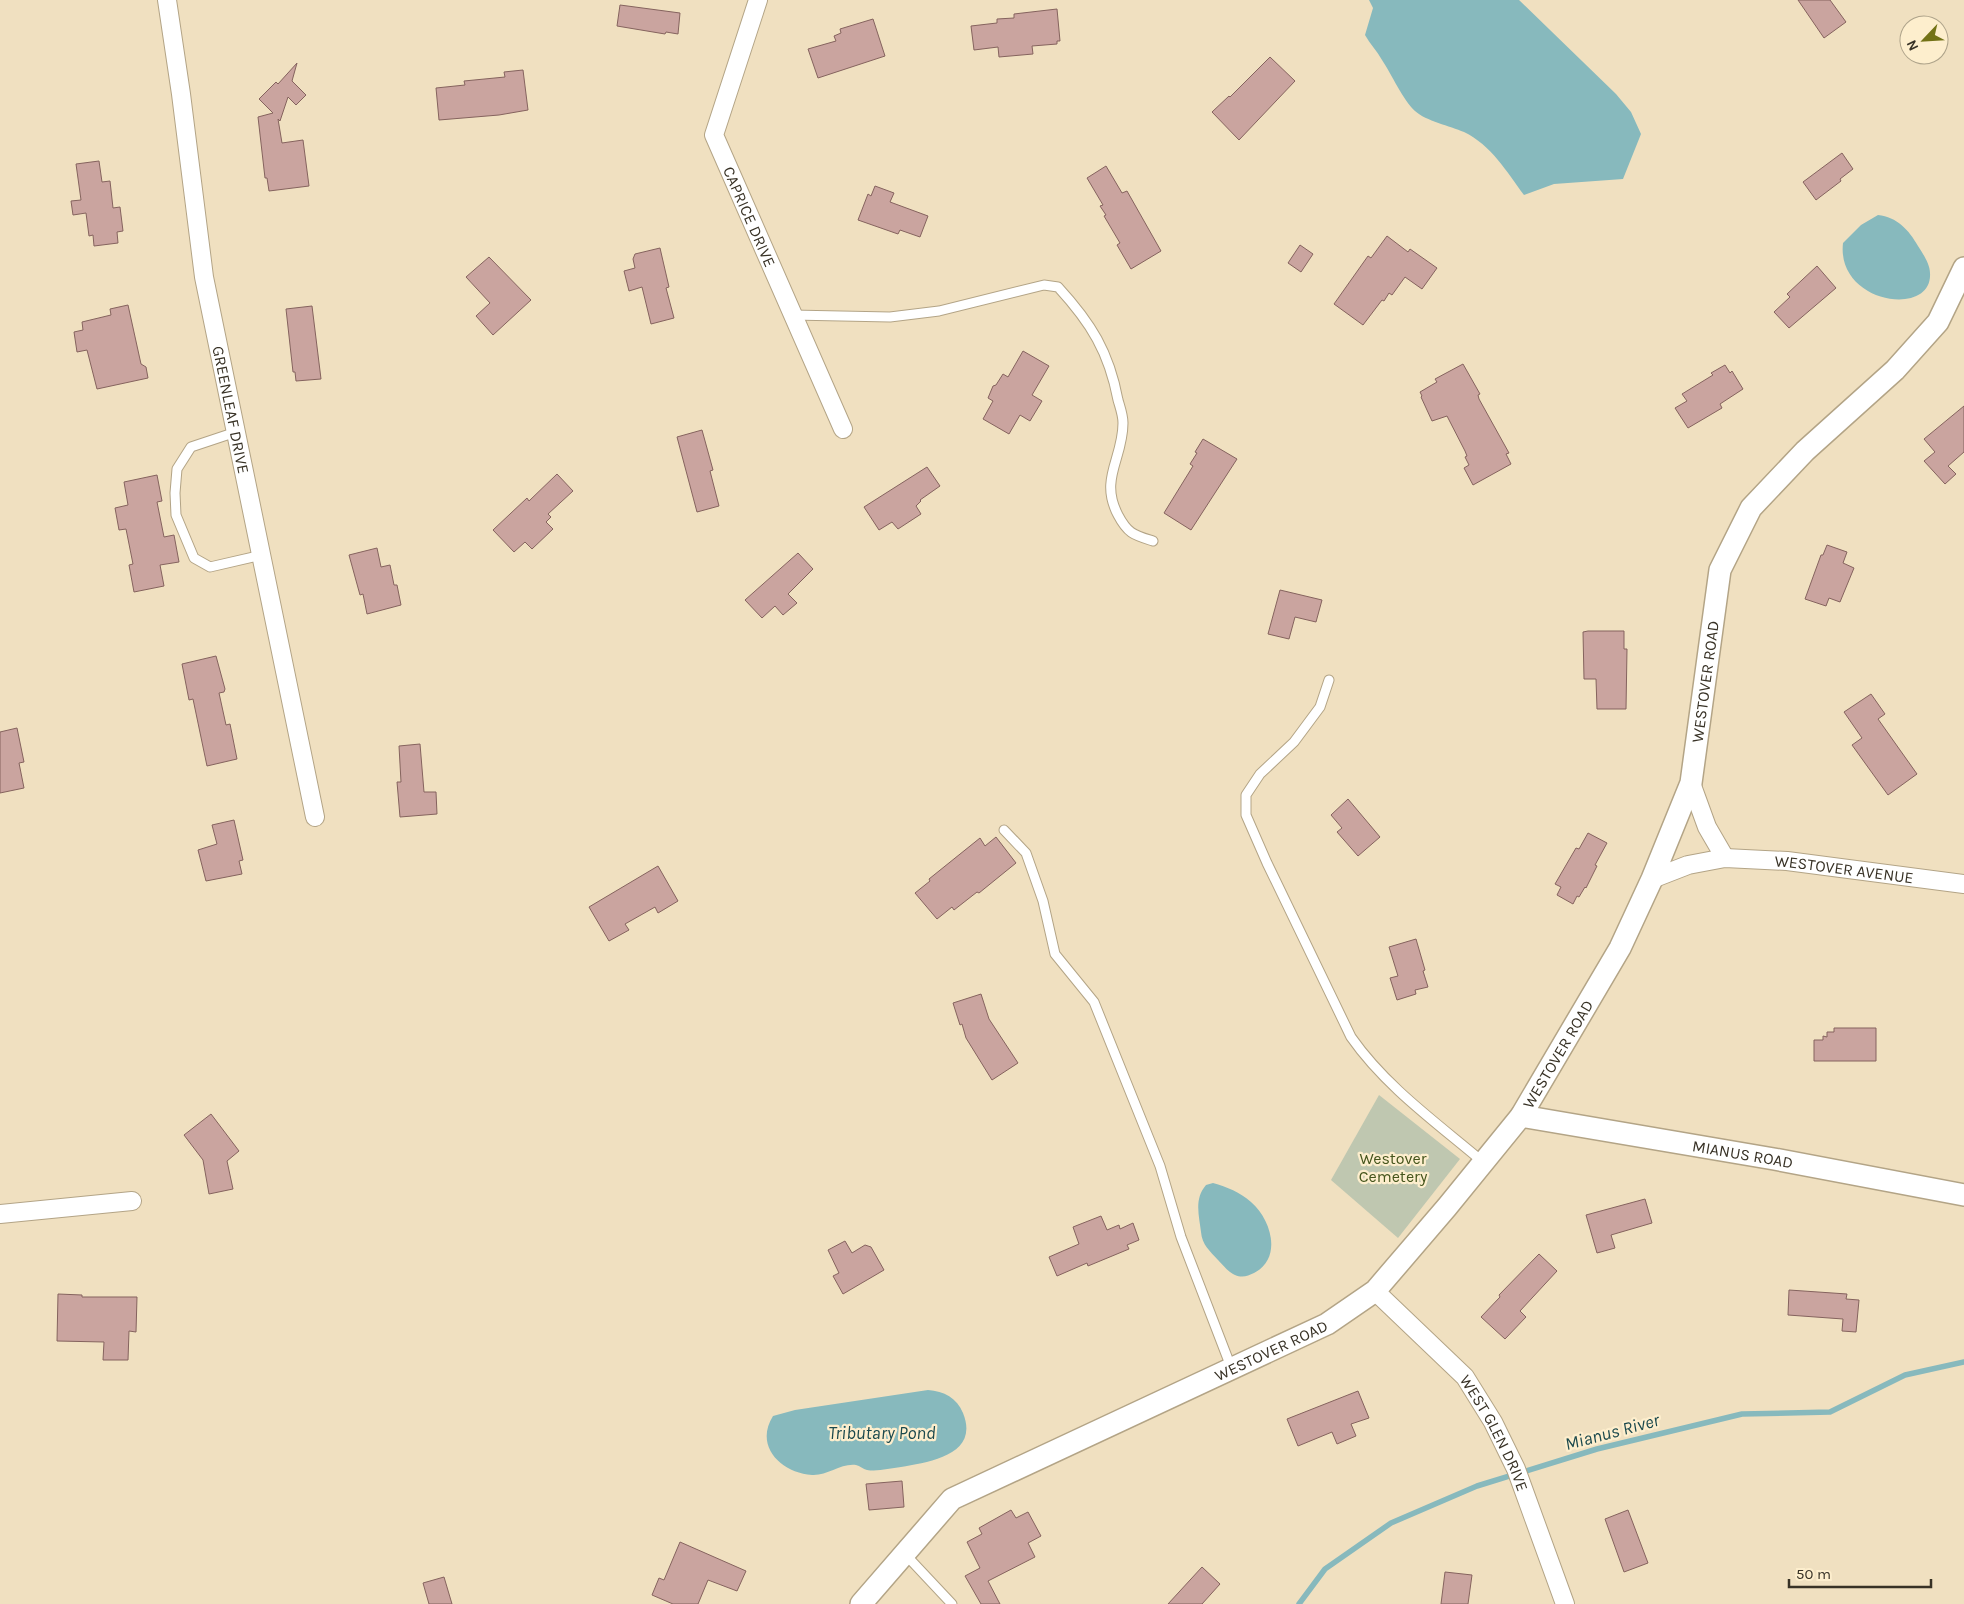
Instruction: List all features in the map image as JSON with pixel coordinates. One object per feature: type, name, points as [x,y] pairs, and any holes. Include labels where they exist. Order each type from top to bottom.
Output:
[{"type":"street","name":"GREENLEAF DRIVE","points":[[167,0],[204,277],[315,817]]},
{"type":"street","name":"CAPRICE DRIVE","points":[[758,0],[714,136],[843,429]]},
{"type":"street","name":"WESTOVER ROAD","points":[[861,1604],[952,1499],[1216,1377],[1231,1367],[1327,1324],[1375,1291],[1521,1116],[1620,948],[1652,879],[1690,783],[1720,570],[1751,508],[1805,452],[1895,370],[1938,322],[1964,268]]},
{"type":"street","points":[[1690,783],[1707,827],[1724,858]]},
{"type":"street","name":"WESTOVER AVENUE","points":[[1652,879],[1688,865],[1724,858],[1787,861],[1964,884]]},
{"type":"street","name":"MIANUS ROAD","points":[[1521,1116],[1774,1159],[1964,1195]]},
{"type":"street","points":[[0,1214],[132,1201]]},
{"type":"street","name":"WEST GLEN DRIVE","points":[[1375,1291],[1464,1377],[1493,1422],[1508,1449],[1565,1604]]},
{"type":"lane","points":[[792,315],[890,317],[938,311],[1044,285],[1058,287],[1099,340],[1114,376],[1123,423],[1118,455],[1109,487],[1112,504],[1131,534],[1153,542]]},
{"type":"lane","points":[[236,432],[190,447],[184,455],[176,469],[174,493],[176,515],[194,558],[210,567],[231,564],[262,555]]},
{"type":"lane","points":[[1329,680],[1320,707],[1294,742],[1260,774],[1246,795],[1246,814],[1267,863],[1351,1037],[1367,1060],[1393,1085],[1483,1162]]},
{"type":"lane","points":[[1004,830],[1026,853],[1044,900],[1055,954],[1094,1002],[1160,1166],[1190,1264],[1231,1367]]},
{"type":"lane","points":[[904,1554],[952,1604]]},
{"type":"green space","name":"Westover Cemetery","points":[[1379,1095],[1460,1159],[1398,1238],[1331,1180]]},
{"type":"water","points":[[1369,0],[1519,0],[1616,94],[1631,112],[1641,134],[1623,179],[1554,184],[1524,195],[1505,168],[1474,137],[1425,118],[1411,106],[1365,35],[1373,8]]},
{"type":"water","points":[[1878,215],[1891,218],[1902,225],[1911,235],[1926,259],[1930,273],[1927,287],[1917,296],[1902,299],[1885,298],[1868,291],[1854,280],[1845,264],[1843,243],[1861,225]]},
{"type":"water","points":[[1213,1183],[1233,1190],[1247,1198],[1264,1218],[1271,1238],[1269,1258],[1263,1266],[1252,1274],[1240,1276],[1230,1272],[1209,1251],[1203,1241],[1199,1213],[1200,1196],[1206,1185]]},
{"type":"water","name":"Tributary Pond","points":[[928,1390],[945,1394],[954,1399],[963,1413],[966,1427],[964,1438],[958,1447],[949,1454],[937,1459],[875,1471],[850,1465],[823,1474],[812,1475],[790,1469],[774,1456],[769,1447],[767,1438],[768,1427],[773,1416],[795,1410]]},
{"type":"building","points":[[1798,0],[1830,0],[1846,22],[1824,38]]},
{"type":"building","points":[[620,5],[680,13],[678,34],[666,32],[665,34],[617,26]]},
{"type":"building","points":[[1057,9],[1060,41],[1057,41],[1057,44],[1032,46],[1033,54],[999,57],[998,47],[974,50],[971,26],[997,23],[997,19],[1014,18],[1014,14]]},
{"type":"building","points":[[873,19],[885,56],[818,78],[808,49],[836,41],[834,36],[841,33],[840,29]]},
{"type":"building","points":[[1270,57],[1295,81],[1239,140],[1212,112],[1230,97]]},
{"type":"building","points":[[297,63],[292,81],[306,95],[296,105],[288,97],[280,121],[278,119],[282,143],[303,140],[309,186],[269,191],[267,178],[265,178],[258,117],[273,113],[259,99],[276,82],[278,84]]},
{"type":"building","points":[[523,70],[528,110],[499,115],[439,120],[436,88],[465,85],[464,81],[505,77],[504,72]]},
{"type":"building","points":[[1842,153],[1853,169],[1816,200],[1803,182]]},
{"type":"building","points":[[99,161],[102,182],[110,181],[113,208],[120,207],[123,231],[117,232],[118,243],[94,246],[93,235],[89,236],[86,213],[73,215],[71,201],[81,200],[76,164]]},
{"type":"building","points":[[1106,166],[1122,193],[1127,191],[1161,251],[1131,269],[1117,245],[1120,243],[1104,216],[1106,215],[1100,206],[1103,205],[1087,178]]},
{"type":"building","points":[[875,186],[894,193],[890,202],[928,216],[920,237],[900,230],[898,234],[858,220],[868,194],[871,196]]},
{"type":"building","points":[[1387,236],[1408,252],[1410,249],[1437,268],[1422,289],[1405,277],[1392,295],[1389,293],[1384,301],[1382,300],[1363,325],[1334,304],[1368,256],[1371,258]]},
{"type":"building","points":[[1300,245],[1313,254],[1301,272],[1288,263]]},
{"type":"building","points":[[660,248],[669,287],[666,288],[674,318],[651,324],[642,287],[629,291],[624,271],[635,268],[633,259],[635,254]]},
{"type":"building","points":[[489,257],[531,300],[493,335],[476,316],[490,303],[466,277]]},
{"type":"building","points":[[1817,266],[1836,288],[1789,328],[1774,312],[1790,297],[1787,294]]},
{"type":"building","points":[[128,305],[141,364],[146,367],[148,378],[97,389],[87,350],[77,352],[74,332],[83,330],[82,322],[111,315],[110,309]]},
{"type":"building","points":[[312,306],[321,379],[296,381],[295,372],[293,372],[286,309]]},
{"type":"building","points":[[1023,351],[1049,366],[1032,395],[1042,401],[1030,421],[1020,415],[1009,434],[983,419],[993,401],[988,398],[993,386],[996,385],[1003,374],[1008,377]]},
{"type":"building","points":[[1463,364],[1480,394],[1478,395],[1479,399],[1509,453],[1506,454],[1511,464],[1473,485],[1464,468],[1469,465],[1465,457],[1467,456],[1447,416],[1432,421],[1420,392],[1437,382],[1435,379]]},
{"type":"building","points":[[1725,365],[1730,373],[1732,371],[1743,389],[1720,404],[1722,408],[1688,428],[1675,408],[1687,401],[1682,394],[1713,375],[1711,373]]},
{"type":"building","points":[[1964,406],[1964,452],[1948,466],[1956,474],[1945,484],[1924,461],[1935,452],[1924,439]]},
{"type":"building","points":[[702,430],[713,470],[710,471],[719,506],[697,512],[677,437]]},
{"type":"building","points":[[1203,439],[1237,459],[1191,530],[1164,513],[1193,466],[1190,464]]},
{"type":"building","points":[[927,467],[940,486],[920,500],[916,506],[921,514],[898,529],[892,522],[879,530],[864,507]]},
{"type":"building","points":[[557,474],[573,491],[548,514],[551,517],[546,522],[553,529],[532,549],[525,542],[514,552],[493,530],[527,498],[529,501]]},
{"type":"building","points":[[157,475],[162,501],[157,502],[164,537],[174,535],[179,562],[160,565],[164,586],[134,592],[129,565],[133,564],[126,529],[119,530],[115,508],[128,505],[124,482]]},
{"type":"building","points":[[1827,545],[1847,552],[1843,563],[1854,568],[1840,602],[1829,598],[1826,606],[1805,599],[1821,555],[1823,555]]},
{"type":"building","points":[[377,548],[381,567],[390,565],[401,605],[367,614],[363,594],[360,595],[349,555]]},
{"type":"building","points":[[798,553],[813,569],[788,594],[797,603],[783,615],[775,606],[762,618],[745,600]]},
{"type":"building","points":[[1280,590],[1322,600],[1316,622],[1295,617],[1289,639],[1268,634]]},
{"type":"building","points":[[1624,631],[1624,649],[1627,649],[1626,709],[1597,709],[1596,679],[1584,679],[1583,632]]},
{"type":"building","points":[[216,656],[225,689],[224,692],[219,693],[226,725],[230,724],[237,759],[207,766],[193,699],[189,700],[182,664]]},
{"type":"building","points":[[1871,694],[1885,714],[1878,719],[1917,774],[1888,795],[1852,745],[1862,738],[1844,712]]},
{"type":"building","points":[[17,728],[24,762],[19,763],[24,788],[0,793],[0,732]]},
{"type":"building","points":[[420,744],[424,792],[436,792],[437,814],[400,817],[397,782],[401,782],[399,746]]},
{"type":"building","points":[[1348,799],[1380,837],[1358,856],[1337,832],[1342,828],[1331,815]]},
{"type":"building","points":[[234,820],[243,860],[239,861],[242,874],[206,881],[198,850],[217,844],[212,825]]},
{"type":"building","points":[[1588,833],[1607,843],[1595,865],[1597,866],[1586,888],[1579,897],[1577,896],[1573,904],[1557,895],[1561,887],[1555,884],[1576,848],[1579,849]]},
{"type":"building","points":[[996,837],[1016,863],[979,893],[977,892],[954,910],[952,907],[937,919],[915,893],[930,881],[929,879],[980,838],[985,846]]},
{"type":"building","points":[[658,866],[678,901],[658,913],[655,907],[625,924],[629,930],[609,941],[589,907]]},
{"type":"building","points":[[1416,939],[1428,987],[1415,990],[1416,994],[1397,1000],[1390,978],[1398,976],[1389,947]]},
{"type":"building","points":[[981,994],[989,1019],[1018,1063],[992,1080],[966,1038],[953,1003]]},
{"type":"building","points":[[1834,1028],[1876,1028],[1876,1061],[1814,1061],[1814,1040],[1823,1040],[1823,1036],[1827,1037],[1827,1032],[1834,1032]]},
{"type":"building","points":[[211,1114],[239,1151],[227,1161],[233,1189],[209,1194],[203,1160],[184,1135]]},
{"type":"building","points":[[1645,1199],[1652,1223],[1611,1235],[1615,1248],[1597,1253],[1586,1215]]},
{"type":"building","points":[[1101,1216],[1107,1230],[1119,1225],[1120,1229],[1133,1223],[1139,1240],[1127,1245],[1129,1249],[1088,1266],[1087,1263],[1057,1276],[1049,1257],[1079,1244],[1073,1227]]},
{"type":"building","points":[[845,1241],[852,1253],[865,1245],[871,1247],[884,1270],[843,1294],[833,1276],[839,1273],[828,1250]]},
{"type":"building","points":[[1539,1254],[1557,1271],[1520,1311],[1526,1317],[1505,1339],[1481,1317],[1500,1297],[1499,1295]]},
{"type":"building","points":[[1789,1290],[1847,1294],[1846,1299],[1859,1300],[1856,1332],[1842,1331],[1843,1319],[1788,1315]]},
{"type":"building","points":[[58,1294],[82,1295],[82,1297],[137,1297],[136,1332],[129,1331],[128,1360],[103,1360],[104,1342],[57,1341]]},
{"type":"building","points":[[1358,1391],[1369,1418],[1351,1424],[1356,1436],[1337,1444],[1332,1432],[1298,1446],[1287,1419]]},
{"type":"building","points":[[902,1481],[904,1507],[869,1510],[866,1484]]},
{"type":"building","points":[[1011,1510],[1016,1518],[1028,1512],[1041,1536],[1028,1543],[1035,1557],[988,1581],[1000,1604],[981,1604],[965,1576],[980,1568],[967,1542],[982,1534],[979,1528]]},
{"type":"building","points":[[1628,1510],[1648,1563],[1624,1572],[1605,1519]]},
{"type":"building","points":[[680,1542],[746,1571],[737,1591],[708,1580],[698,1604],[673,1604],[652,1595],[659,1578],[664,1580]]},
{"type":"building","points":[[1202,1567],[1220,1584],[1202,1604],[1168,1604]]},
{"type":"building","points":[[1445,1572],[1472,1575],[1468,1604],[1441,1604]]},
{"type":"building","points":[[444,1577],[452,1604],[429,1604],[423,1583]]},
{"type":"waterway","name":"Mianus River","points":[[1299,1604],[1325,1569],[1391,1523],[1477,1486],[1597,1449],[1742,1414],[1830,1412],[1905,1375],[1964,1362]]}]
